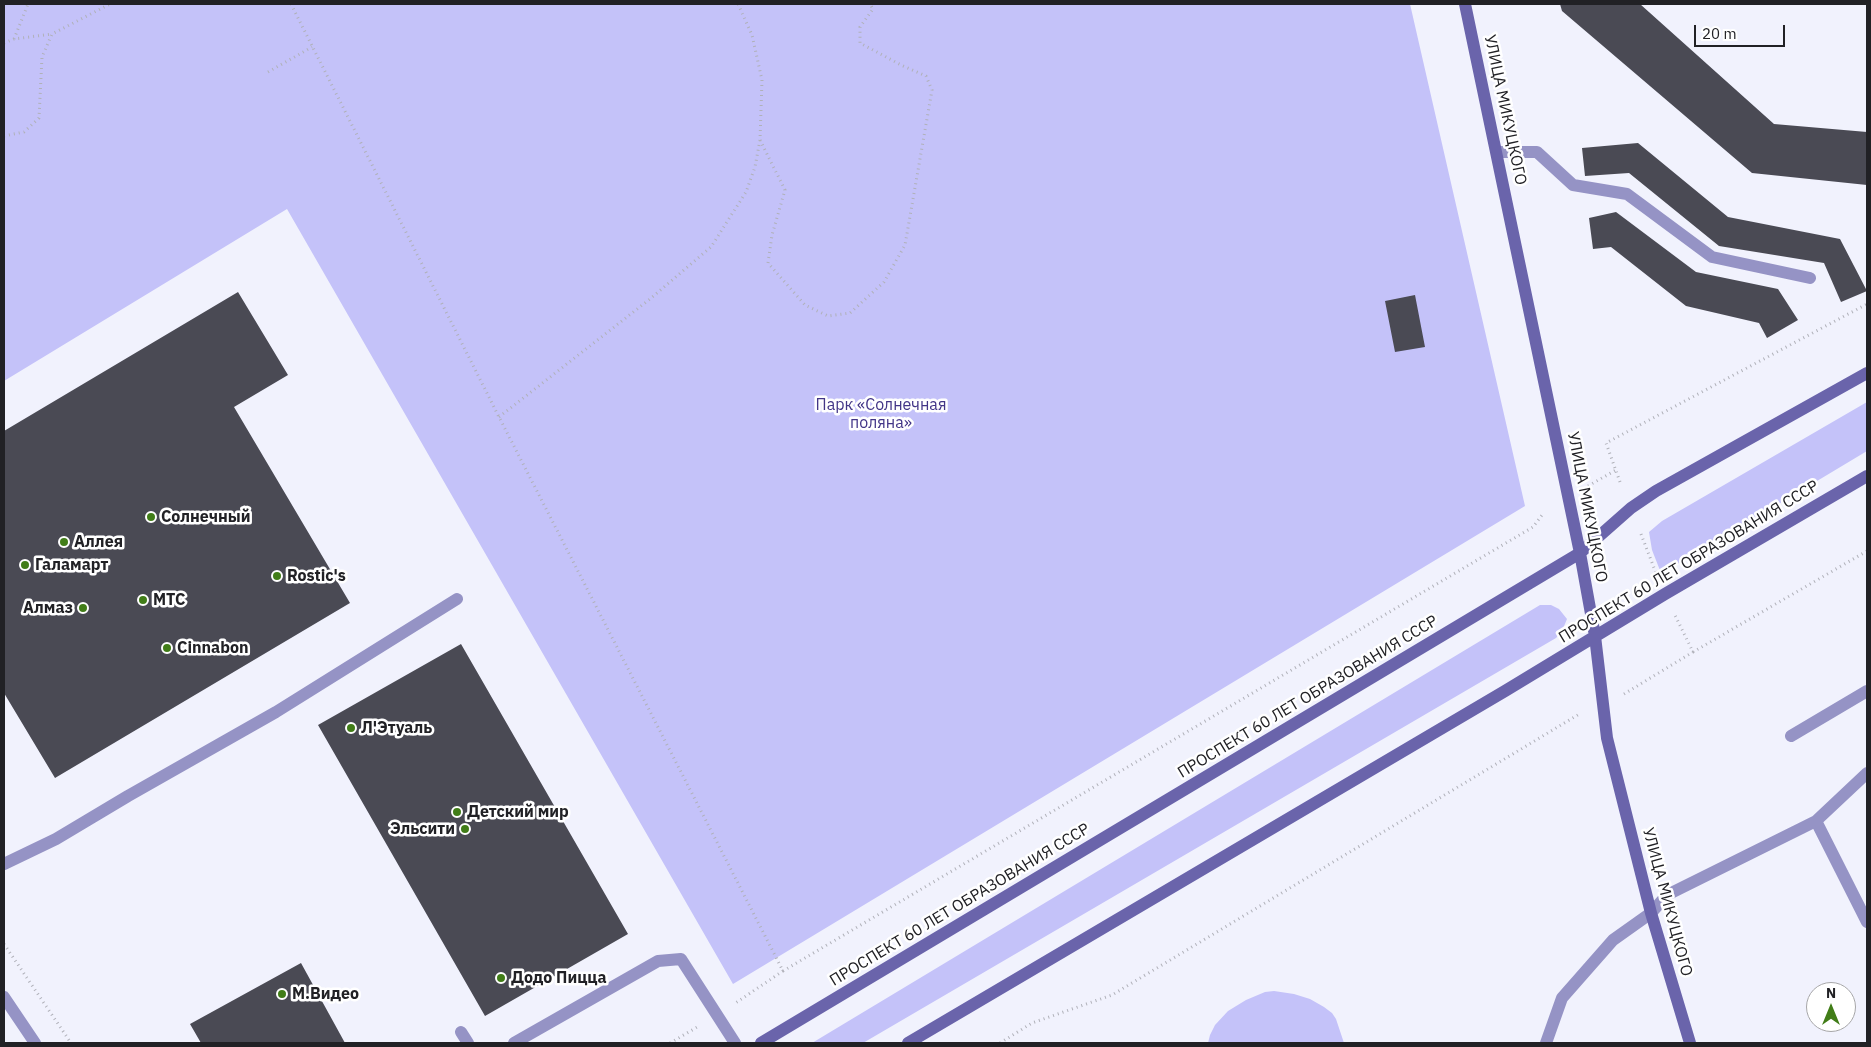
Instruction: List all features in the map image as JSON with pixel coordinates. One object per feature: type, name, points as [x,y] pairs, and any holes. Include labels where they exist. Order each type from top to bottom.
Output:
[{"type":"main road","name":"УЛИЦА МИКУЦКОГО","points":[[1465,4],[1580,553],[1595,636],[1607,738],[1651,913],[1690,1043]]},
{"type":"main road","name":"ПРОСПЕКТ 60 ЛЕТ ОБРАЗОВАНИЯ СССР","points":[[761,1043],[1580,553],[1631,508],[1656,491],[1867,373]]},
{"type":"main road","name":"ПРОСПЕКТ 60 ЛЕТ ОБРАЗОВАНИЯ СССР","points":[[908,1043],[1867,476]]},
{"type":"street","points":[[1497,152],[1537,152],[1573,185],[1627,194],[1712,257],[1810,278]]},
{"type":"street","points":[[4,864],[56,839],[276,712],[457,598]]},
{"type":"street","points":[[1791,736],[1867,691]]},
{"type":"street","points":[[1546,1043],[1562,998],[1612,940],[1651,913],[1667,895],[1816,820],[1867,773]]},
{"type":"street","points":[[1816,820],[1867,922]]},
{"type":"street","points":[[514,1043],[658,961],[681,959],[735,1043]]},
{"type":"street","points":[[4,997],[35,1043]]},
{"type":"path","points":[[14,39],[28,4]]},
{"type":"path","points":[[4,43],[14,39],[52,34],[110,4]]},
{"type":"path","points":[[291,4],[499,417],[783,971]]},
{"type":"path","points":[[499,417],[650,299],[711,246],[746,192],[755,167],[760,140],[762,80],[752,35],[738,4]]},
{"type":"path","points":[[760,140],[785,190],[772,235],[768,263],[805,305],[828,316],[850,313],[884,282],[905,244],[932,90],[926,76],[901,66],[860,43],[860,26],[872,9],[870,4]]},
{"type":"path","points":[[4,136],[24,132],[39,118],[42,57],[52,34]]},
{"type":"path","points":[[268,72],[312,47]]},
{"type":"path","points":[[1620,482],[1606,443],[1867,304]]},
{"type":"path","points":[[1587,487],[1616,470]]},
{"type":"path","points":[[670,1043],[716,1016],[783,971],[1532,527],[1542,515]]},
{"type":"path","points":[[1641,534],[1658,578]]},
{"type":"path","points":[[1622,695],[1867,551]]},
{"type":"path","points":[[1672,610],[1693,652]]},
{"type":"path","points":[[1000,1043],[1032,1023],[1112,994],[1582,713]]},
{"type":"path","points":[[4,944],[71,1043]]},
{"type":"green space","name":"Парк «Солнечная поляна»","points":[[4,4],[1410,4],[1525,506],[733,984],[287,209],[4,381]]},
{"type":"green space","points":[[1867,402],[1867,451],[1661,573],[1652,550],[1649,532],[1662,521]]},
{"type":"green space","points":[[1540,605],[1551,605],[1559,609],[1567,619],[1562,631],[1556,638],[863,1043],[812,1043]]},
{"type":"green space","points":[[1274,991],[1310,999],[1324,1007],[1336,1019],[1344,1043],[1208,1043],[1215,1025],[1228,1011],[1246,1000],[1265,992]]},
{"type":"building","points":[[1560,4],[1640,4],[1774,124],[1867,132],[1867,185],[1752,173],[1562,11]]},
{"type":"building","points":[[1638,143],[1728,217],[1840,239],[1867,291],[1841,302],[1824,263],[1719,246],[1629,173],[1585,176],[1582,148]]},
{"type":"building","points":[[1616,212],[1696,272],[1778,289],[1798,320],[1767,338],[1759,323],[1686,306],[1611,247],[1593,249],[1589,218]]},
{"type":"building","name":"Солнечный","points":[[238,292],[288,375],[234,407],[350,603],[55,778],[4,693],[4,431]]},
{"type":"building","points":[[1415,295],[1425,347],[1395,352],[1385,301]]},
{"type":"building","points":[[461,644],[628,934],[485,1016],[318,725]]},
{"type":"building","name":"М.Видео","points":[[301,963],[345,1043],[201,1043],[190,1024]]},
{"type":"place","name":"Солнечный","points":[[151,517]]},
{"type":"place","name":"Аллея","points":[[64,542]]},
{"type":"place","name":"Галамарт","points":[[25,565]]},
{"type":"place","name":"Rostic's","points":[[277,576]]},
{"type":"place","name":"МТС","points":[[143,600]]},
{"type":"place","name":"Алмаз","points":[[83,608]]},
{"type":"place","name":"Cinnabon","points":[[167,648]]},
{"type":"place","name":"Л'Этуаль","points":[[351,728]]},
{"type":"place","name":"Детский мир","points":[[457,812]]},
{"type":"place","name":"Эльсити","points":[[465,829]]},
{"type":"place","name":"Додо Пицца","points":[[501,978]]},
{"type":"place","name":"М.Видео","points":[[282,994]]}]
